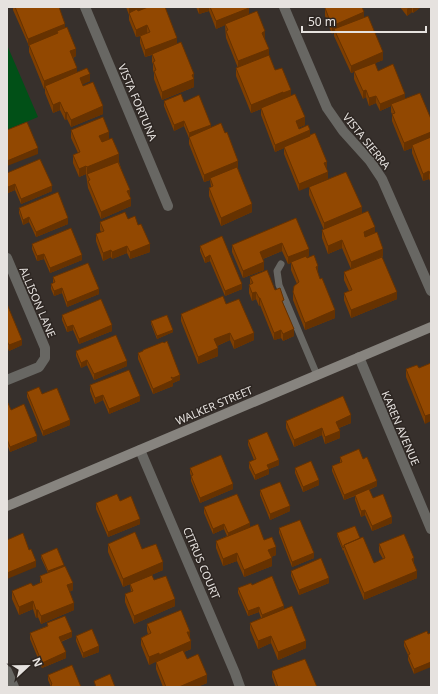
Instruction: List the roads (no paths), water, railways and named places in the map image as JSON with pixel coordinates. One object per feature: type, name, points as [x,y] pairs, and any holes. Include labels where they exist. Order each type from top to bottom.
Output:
[{"type":"main road","name":"WALKER STREET","points":[[7,506],[431,327]]},
{"type":"street","name":"VISTA FORTUNA","points":[[85,7],[168,206]]},
{"type":"street","name":"VISTA SIERRA","points":[[284,7],[327,108],[342,131],[370,161],[382,179],[431,291]]},
{"type":"street","name":"ALLISON LANE","points":[[7,258],[45,348],[45,358],[39,366],[7,380]]},
{"type":"street","name":"KAREN AVENUE","points":[[359,357],[431,529]]},
{"type":"street","name":"CITRUS COURT","points":[[140,450],[240,687]]},
{"type":"street","points":[[7,671],[14,687]]},
{"type":"lane","points":[[281,264],[277,271],[279,285],[317,375]]}]
